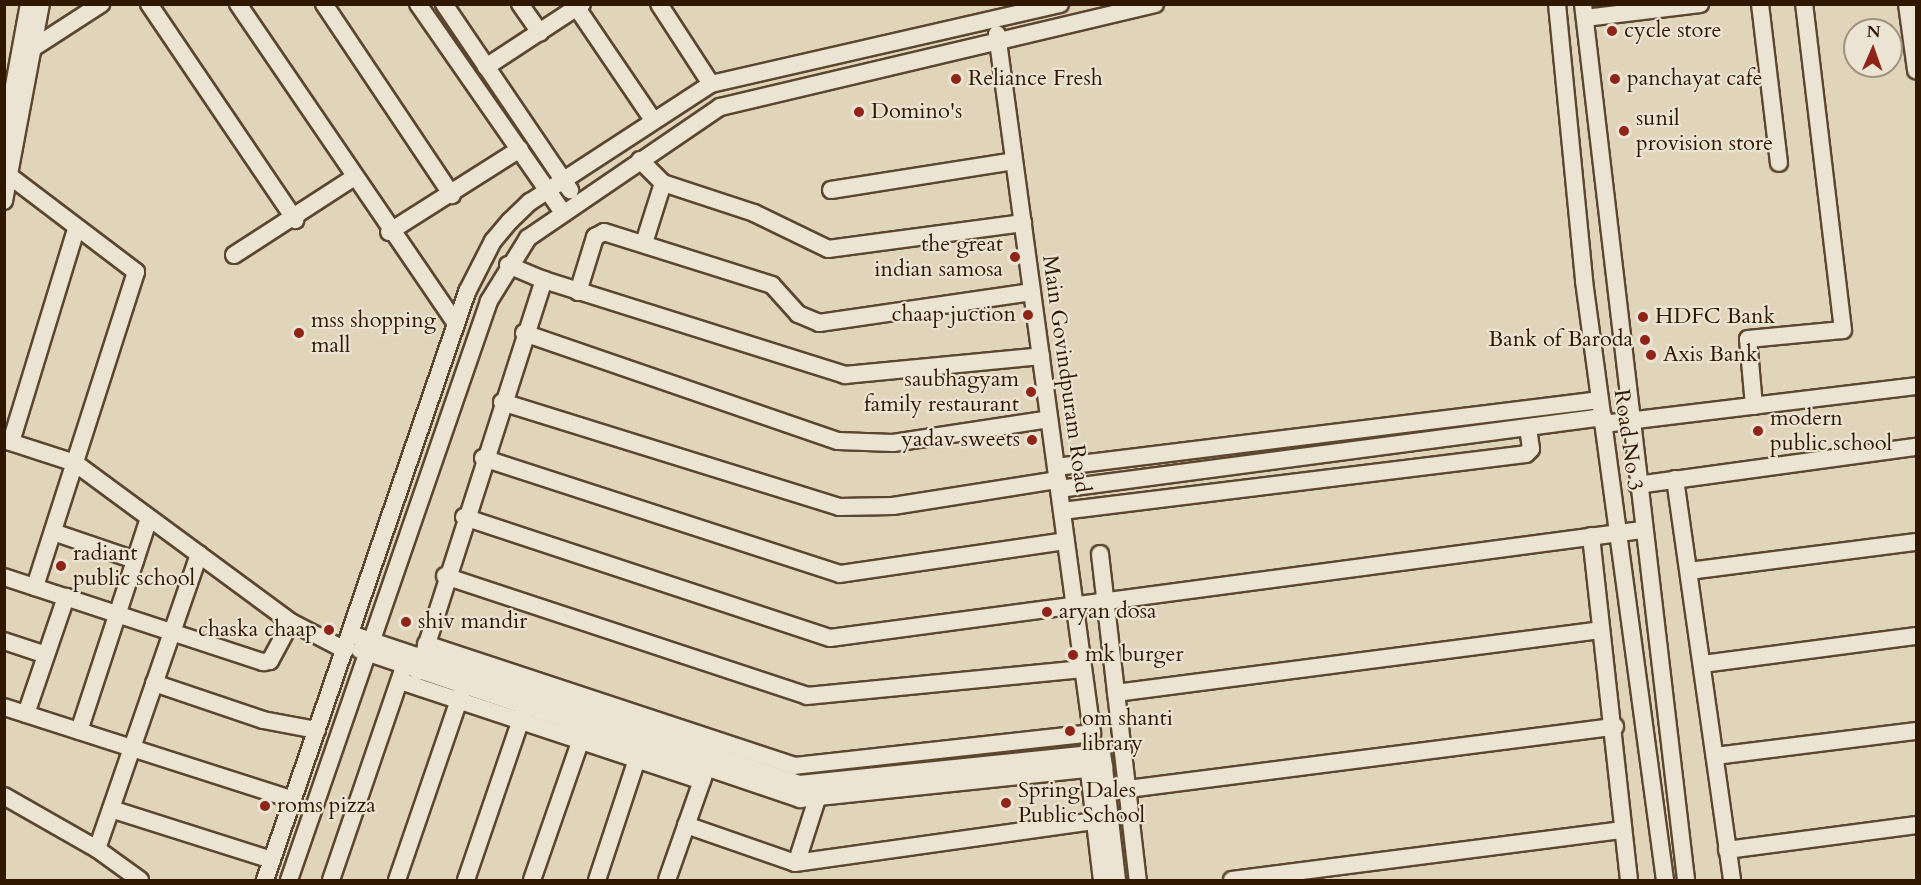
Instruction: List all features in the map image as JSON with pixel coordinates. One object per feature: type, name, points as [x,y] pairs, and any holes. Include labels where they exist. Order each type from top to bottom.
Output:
[{"type":"street","points":[[4,201],[11,177],[29,50],[28,4]]},
{"type":"street","points":[[4,140],[41,4]]},
{"type":"street","points":[[29,50],[101,4]]},
{"type":"street","points":[[149,4],[294,219]]},
{"type":"street","points":[[238,4],[389,232],[456,324]]},
{"type":"street","points":[[324,4],[452,195]]},
{"type":"street","points":[[418,4],[562,211]]},
{"type":"street","points":[[444,4],[578,202]]},
{"type":"street","points":[[520,4],[540,33]]},
{"type":"street","points":[[659,4],[711,84]]},
{"type":"street","points":[[265,880],[456,324],[493,241],[549,190],[711,84],[995,21],[1060,4]]},
{"type":"street","points":[[289,880],[489,301],[507,265],[528,238],[562,211],[720,107],[1155,4]]},
{"type":"street","name":"Road No 3","points":[[1557,4],[1600,400],[1665,880]]},
{"type":"street","points":[[1584,11],[1700,4]]},
{"type":"street","points":[[1760,4],[1779,163]]},
{"type":"street","points":[[1754,406],[1748,339],[1842,330],[1804,4]]},
{"type":"street","points":[[1907,4],[1917,70]]},
{"type":"street","points":[[486,67],[580,6],[653,120]]},
{"type":"street","name":"Road No 3","points":[[1584,11],[1642,530],[1686,880]]},
{"type":"street","name":"Main Govindpuram Road","points":[[995,21],[1095,761],[1117,880]]},
{"type":"street","points":[[389,232],[452,195],[520,149]]},
{"type":"street","points":[[640,160],[663,183],[754,213],[828,249],[1023,222]]},
{"type":"street","points":[[831,190],[1014,161]]},
{"type":"street","points":[[11,177],[76,229],[131,265],[136,275],[35,587]]},
{"type":"street","points":[[234,255],[294,219],[353,178]]},
{"type":"street","points":[[644,243],[663,183]]},
{"type":"street","points":[[76,229],[8,441],[75,463],[291,622],[348,643],[371,648],[800,783],[1095,761]]},
{"type":"street","points":[[578,292],[597,235],[644,243],[772,285],[798,314],[819,323],[1032,292]]},
{"type":"street","points":[[507,265],[578,292],[844,375],[1041,356]]},
{"type":"street","points":[[331,880],[445,576],[524,333],[544,280]]},
{"type":"street","points":[[524,333],[838,441],[893,443],[1049,419]]},
{"type":"street","points":[[1057,478],[1184,472],[1528,427],[1630,420],[1917,386]]},
{"type":"street","points":[[502,402],[839,507],[893,506],[1057,478],[1181,452],[1600,400]]},
{"type":"street","points":[[1062,511],[1526,454],[1531,449],[1528,427]]},
{"type":"street","points":[[1637,485],[1917,447]]},
{"type":"street","points":[[1181,452],[1184,472]]},
{"type":"street","points":[[483,458],[840,573],[1066,542]]},
{"type":"street","points":[[1278,460],[1281,484]]},
{"type":"street","points":[[1675,480],[1732,880]]},
{"type":"street","points":[[464,517],[830,638],[1642,530]]},
{"type":"street","points":[[79,731],[149,518]]},
{"type":"street","points":[[53,532],[135,560]]},
{"type":"street","points":[[1591,536],[1600,630],[1615,727],[1622,830],[1629,880]]},
{"type":"street","points":[[1689,571],[1917,542]]},
{"type":"street","points":[[97,849],[199,554]]},
{"type":"street","points":[[1100,554],[1138,880]]},
{"type":"street","points":[[445,576],[807,696],[1083,669]]},
{"type":"street","points":[[4,577],[267,662],[291,622]]},
{"type":"street","points":[[26,714],[66,597]]},
{"type":"street","points":[[1116,693],[1600,630]]},
{"type":"street","points":[[1703,664],[1917,636]]},
{"type":"street","points":[[4,641],[46,655]]},
{"type":"street","points":[[413,663],[461,694],[704,775],[774,793],[817,800],[1095,761]]},
{"type":"street","points":[[413,663],[794,766],[1092,733]]},
{"type":"street","points":[[154,683],[263,720],[317,730]]},
{"type":"street","points":[[397,880],[461,694]]},
{"type":"street","points":[[4,707],[293,800]]},
{"type":"street","points":[[466,880],[523,715]]},
{"type":"street","points":[[1128,789],[1615,727]]},
{"type":"street","points":[[1715,756],[1917,731]]},
{"type":"street","points":[[532,880],[583,735]]},
{"type":"street","points":[[597,880],[639,753]]},
{"type":"street","name":"Main Govindpuram Road","points":[[1095,761],[1095,821],[1102,880]]},
{"type":"street","points":[[667,880],[704,775]]},
{"type":"street","points":[[4,796],[97,849],[140,880]]},
{"type":"street","points":[[799,855],[817,800]]},
{"type":"street","points":[[111,809],[272,860]]},
{"type":"street","points":[[686,825],[795,863],[1095,821]]},
{"type":"street","points":[[1727,850],[1917,825]]},
{"type":"street","points":[[1232,880],[1622,830]]},
{"type":"place","name":"cycle store","points":[[1612,31]]},
{"type":"place","name":"Reliance Fresh","points":[[956,79]]},
{"type":"place","name":"panchayat cafe","points":[[1615,79]]},
{"type":"place","name":"Domino's","points":[[859,112]]},
{"type":"place","name":"sunil provision store","points":[[1624,131]]},
{"type":"place","name":"the great indian samosa","points":[[1015,257]]},
{"type":"place","name":"chaap juction","points":[[1028,315]]},
{"type":"place","name":"HDFC Bank","points":[[1643,317]]},
{"type":"place","name":"mss shopping mall","points":[[299,333]]},
{"type":"place","name":"Bank of Baroda","points":[[1645,340]]},
{"type":"place","name":"Axis Bank","points":[[1651,355]]},
{"type":"place","name":"saubhagyam family restaurant","points":[[1031,392]]},
{"type":"place","name":"modern public school","points":[[1758,431]]},
{"type":"place","name":"yadav sweets","points":[[1032,440]]},
{"type":"place","name":"radiant public school","points":[[61,566]]},
{"type":"place","name":"aryan dosa","points":[[1047,612]]},
{"type":"place","name":"shiv mandir","points":[[406,622]]},
{"type":"place","name":"chaska chaap","points":[[329,630]]},
{"type":"place","name":"mk burger","points":[[1073,655]]},
{"type":"place","name":"om shanti library","points":[[1070,731]]},
{"type":"place","name":"Spring Dales Public School","points":[[1006,803]]},
{"type":"place","name":"roms pizza","points":[[265,806]]}]
